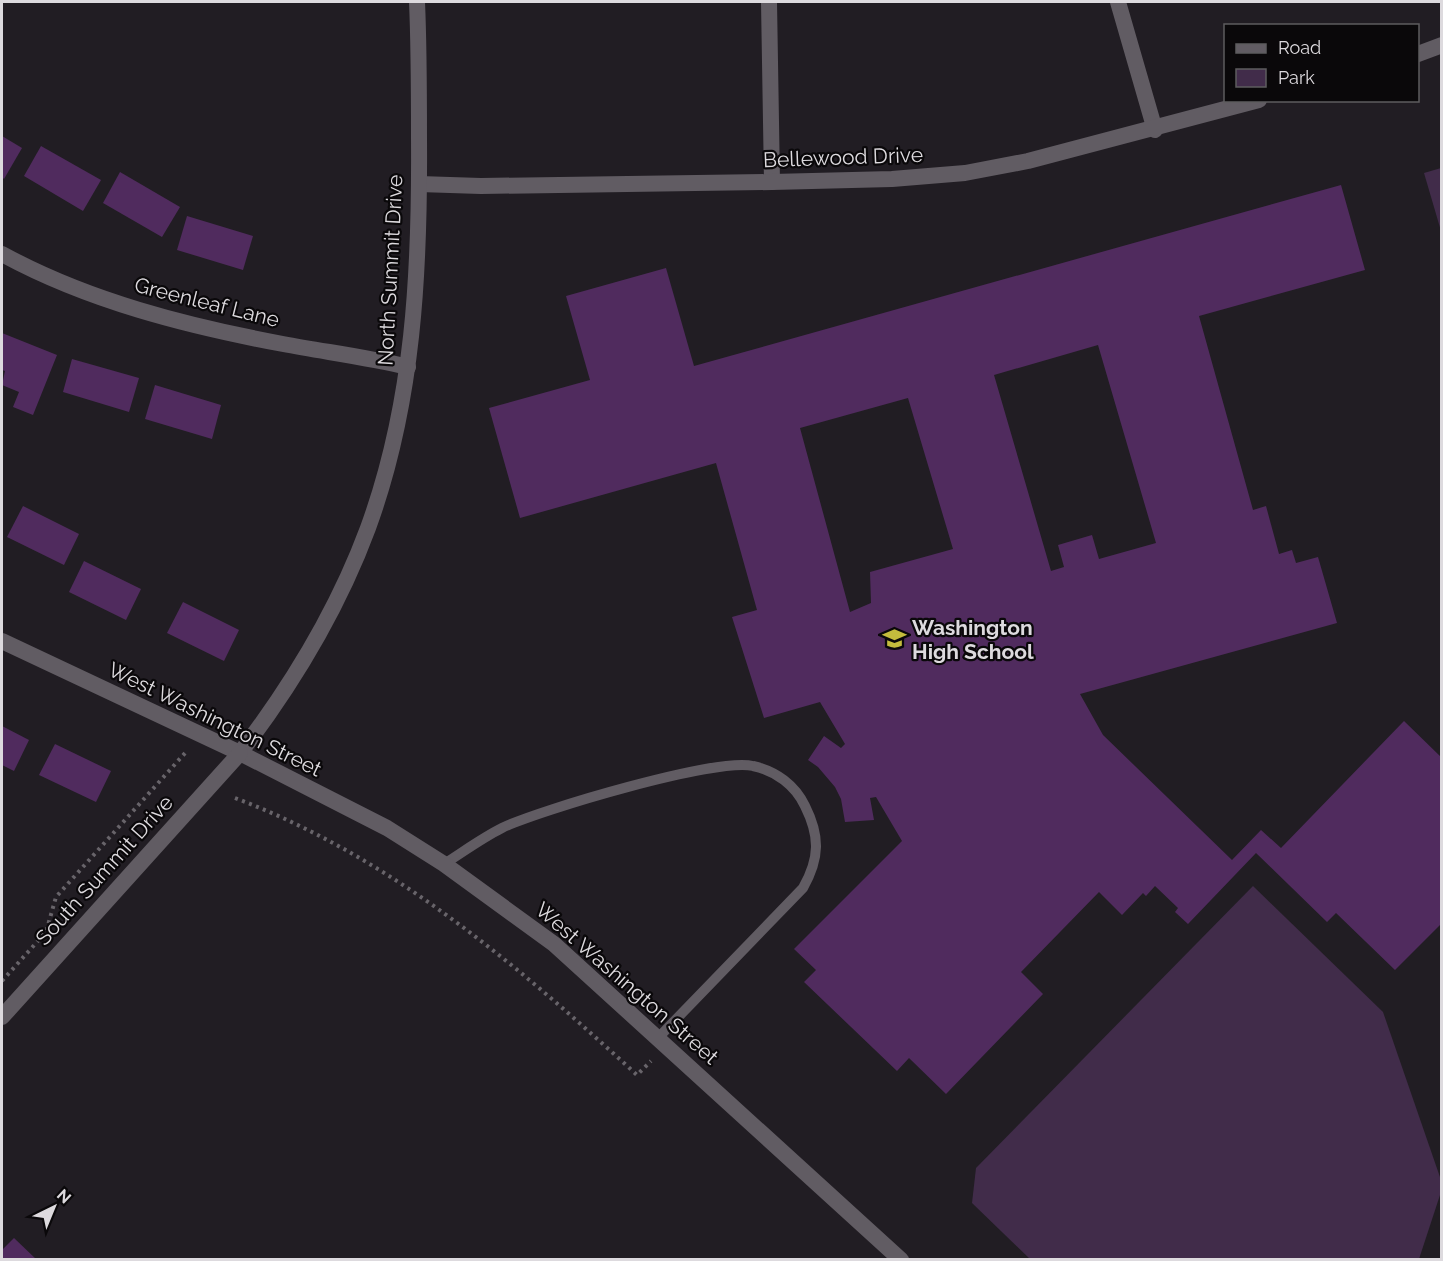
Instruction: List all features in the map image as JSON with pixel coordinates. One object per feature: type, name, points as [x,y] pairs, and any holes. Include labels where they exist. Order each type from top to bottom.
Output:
[{"type":"street","name":"North Summit Drive","points":[[240,753],[307,655],[341,591],[367,528],[385,474],[408,367],[420,231],[417,2]]},
{"type":"street","points":[[769,2],[772,182]]},
{"type":"street","points":[[1118,2],[1155,130]]},
{"type":"street","points":[[1419,54],[1442,45]]},
{"type":"street","name":"Bellewood Drive","points":[[419,184],[481,186],[772,182],[892,179],[965,173],[1028,161],[1155,130],[1252,102]]},
{"type":"street","name":"Greenleaf Lane","points":[[2,255],[53,278],[138,310],[230,334],[408,367]]},
{"type":"street","name":"West Washington Street","points":[[2,641],[240,753],[387,828],[444,864],[554,944],[901,1260]]},
{"type":"street","name":"South Summit Drive","points":[[2,1017],[240,753]]},
{"type":"lane","points":[[444,864],[503,827],[662,778],[740,764],[754,766],[786,780],[800,794],[815,826],[816,852],[810,875],[803,888],[657,1039]]},
{"type":"path","points":[[2,981],[46,932],[56,897],[186,752]]},
{"type":"path","points":[[235,798],[316,834],[439,909],[501,954],[637,1075],[652,1061]]},
{"type":"green space","points":[[1442,168],[1441,231],[1424,173]]},
{"type":"green space","points":[[1253,886],[1383,1012],[1441,1180],[1441,1192],[1419,1259],[1030,1259],[972,1203],[976,1168]]},
{"type":"building","points":[[2,136],[22,148],[4,179],[2,177]]},
{"type":"building","points":[[41,146],[101,180],[83,211],[24,176]]},
{"type":"building","points":[[120,172],[180,207],[162,237],[103,203]]},
{"type":"building","points":[[1341,185],[1365,270],[1199,316],[1253,510],[1266,506],[1279,554],[1292,550],[1296,563],[1318,557],[1337,623],[1080,694],[1103,735],[1232,860],[1261,830],[1281,848],[1404,721],[1442,758],[1442,923],[1395,970],[1336,913],[1327,922],[1256,853],[1188,924],[1175,912],[1178,908],[1155,886],[1146,896],[1143,893],[1122,915],[1099,892],[1021,972],[1043,994],[946,1094],[909,1058],[897,1071],[804,982],[816,970],[794,949],[902,841],[876,797],[870,798],[874,820],[845,822],[841,799],[835,787],[818,767],[808,760],[824,736],[841,748],[845,744],[820,702],[764,718],[732,617],[757,610],[716,463],[520,518],[489,408],[590,380],[566,296],[666,268],[694,366]],"holes":[[[1098,345],[1156,543],[1099,559],[1092,535],[1058,545],[1064,567],[1051,571],[994,375]],[[908,398],[953,549],[870,572],[871,603],[850,612],[800,428]]]},
{"type":"building","points":[[187,216],[253,236],[243,270],[177,250]]},
{"type":"building","points":[[2,333],[57,355],[33,415],[13,407],[19,392],[2,385],[5,371],[2,370]]},
{"type":"building","points":[[72,359],[139,378],[129,412],[63,392]]},
{"type":"building","points":[[155,385],[221,405],[212,439],[145,419]]},
{"type":"building","points":[[23,506],[79,534],[64,565],[7,537]]},
{"type":"building","points":[[84,561],[141,589],[126,620],[69,592]]},
{"type":"building","points":[[183,602],[239,630],[224,661],[167,633]]},
{"type":"building","points":[[2,726],[29,740],[14,771],[2,765]]},
{"type":"building","points":[[55,744],[111,771],[96,802],[39,775]]},
{"type":"building","points":[[14,1238],[37,1260],[2,1260],[2,1250]]},
{"type":"place","name":"Washington High School","points":[[894,639]]}]
